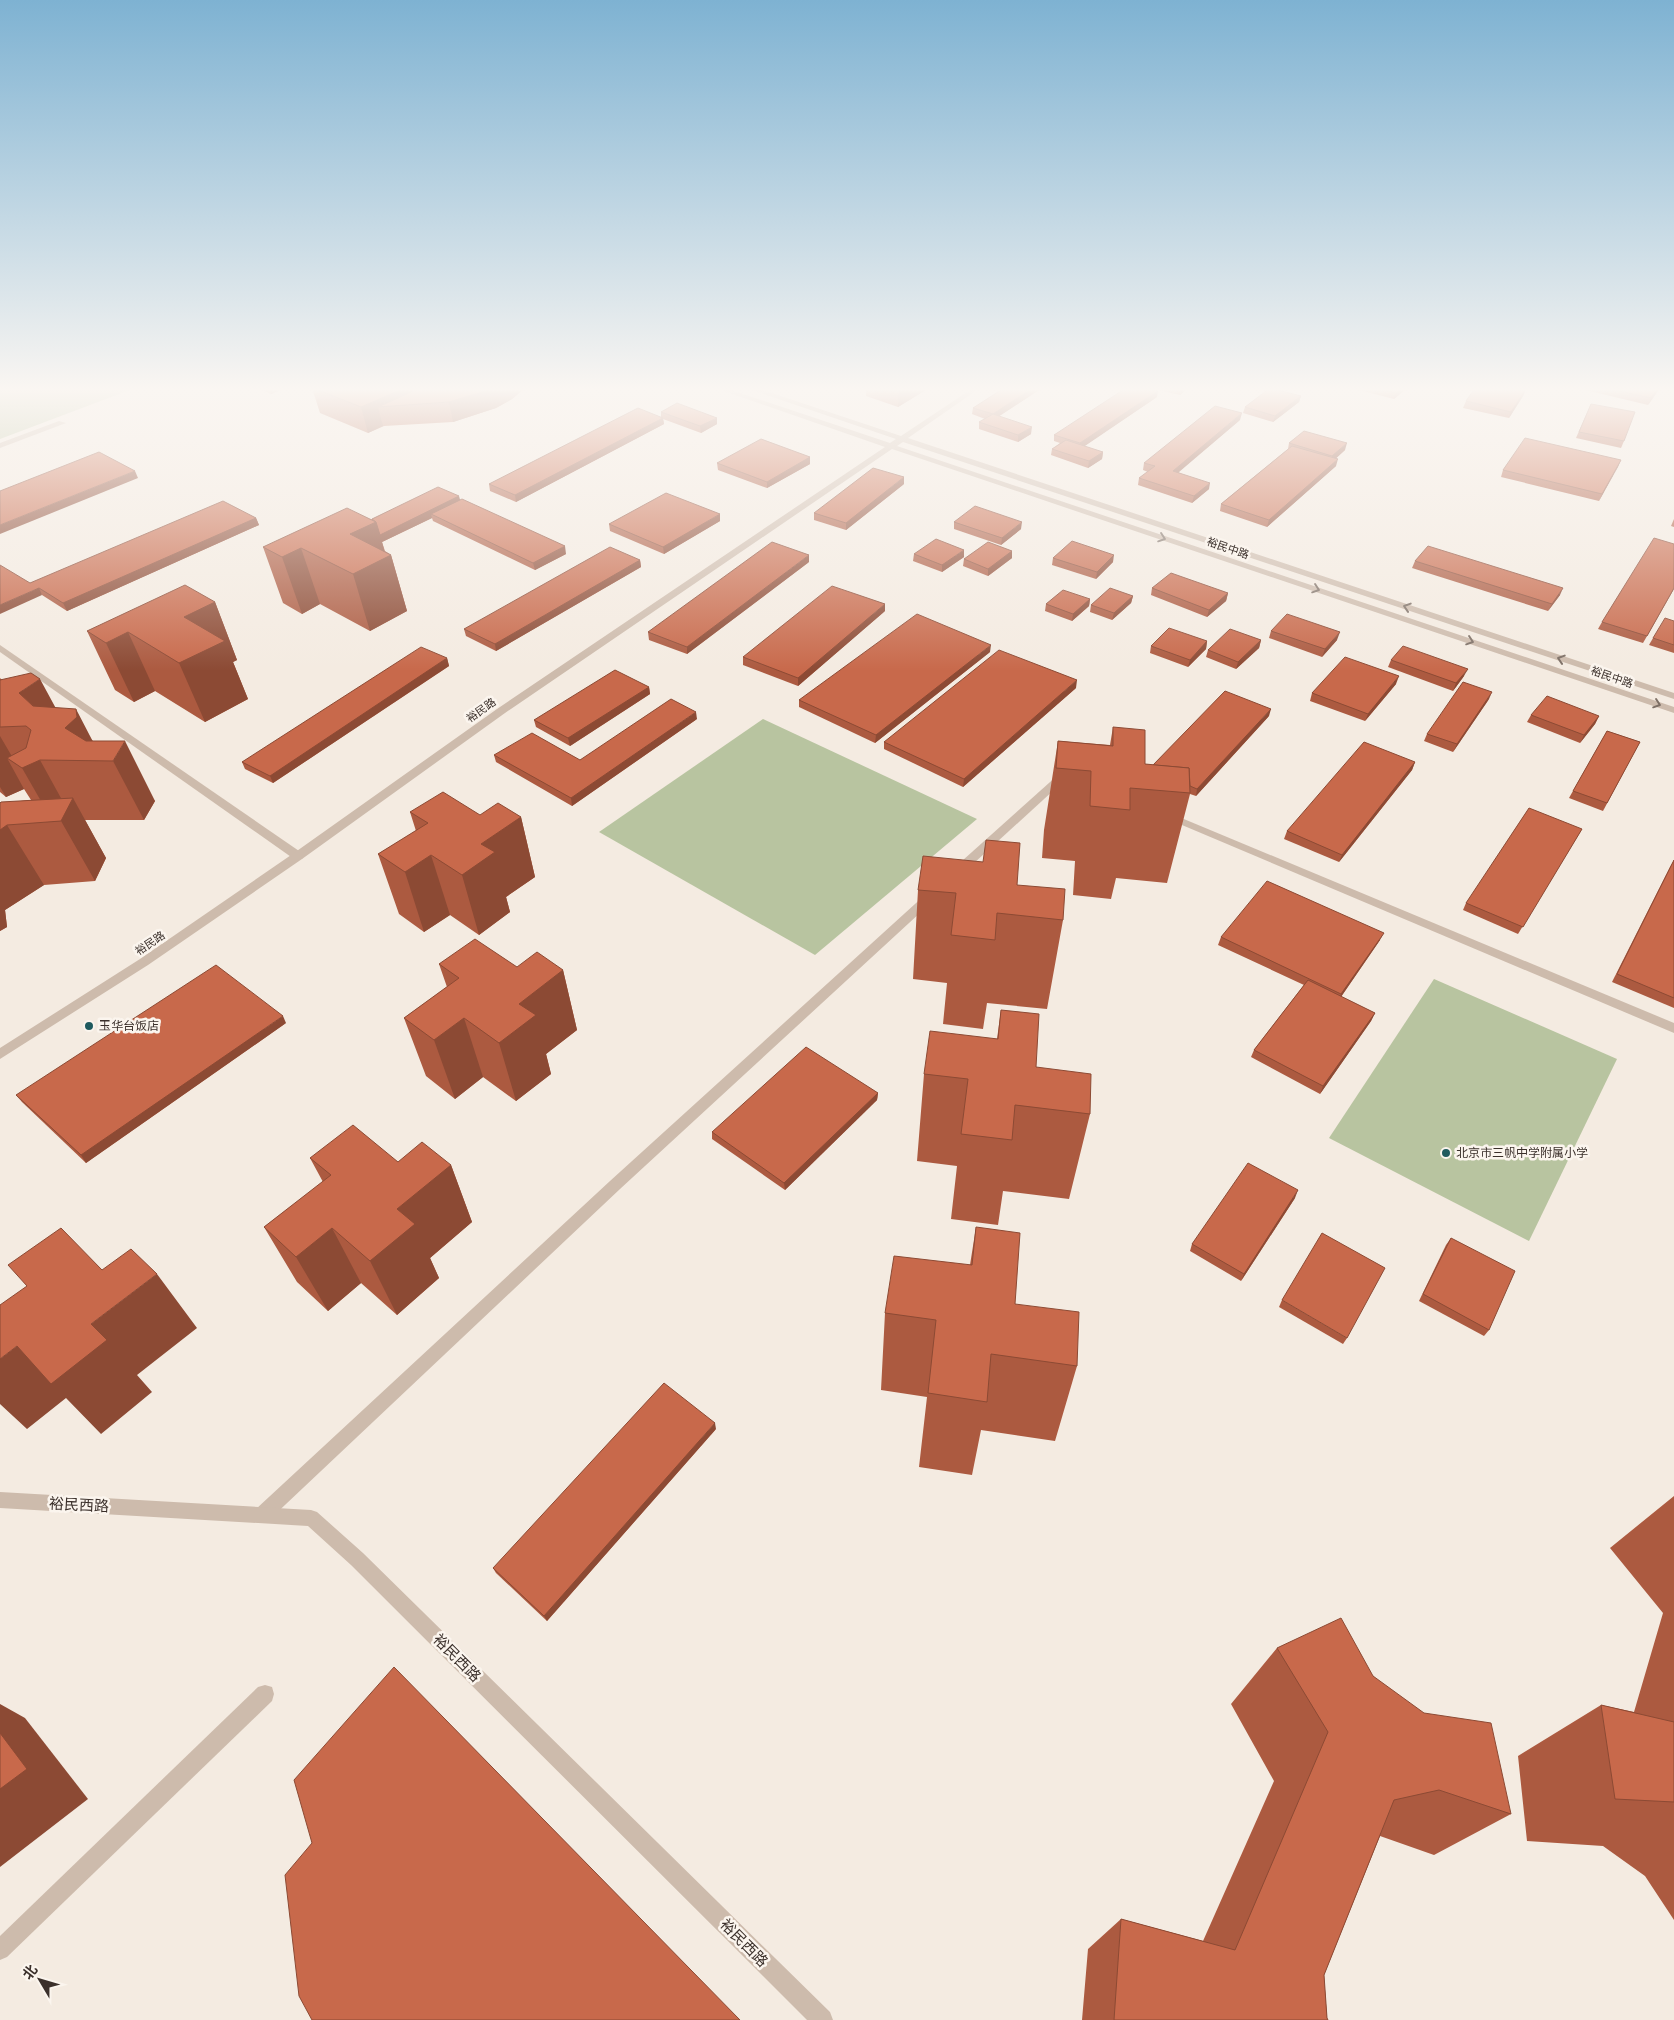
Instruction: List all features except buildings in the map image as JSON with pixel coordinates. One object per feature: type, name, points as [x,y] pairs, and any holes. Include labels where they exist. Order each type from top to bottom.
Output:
[{"type":"street","name":"裕民路","points":[[0,1054],[144,962],[298,856],[501,710],[837,482]]},
{"type":"street","name":"裕民中路","points":[[998,482],[1674,710]]},
{"type":"street","name":"裕民中路","points":[[1034,482],[1674,696]]},
{"type":"street","points":[[0,648],[298,856]]},
{"type":"street","points":[[262,1515],[615,1185],[1063,775],[1072,778]]},
{"type":"street","points":[[1154,810],[1674,1028]]},
{"type":"street","name":"裕民西路","points":[[0,1500],[311,1518],[357,1559],[822,2020]]},
{"type":"street","points":[[0,1950],[264,1694]]},
{"type":"green space","points":[[763,719],[977,819],[815,955],[599,832]]},
{"type":"green space","points":[[1434,979],[1617,1059],[1529,1241],[1329,1138]]},
{"type":"place","name":"玉华台饭店","points":[[89,1026]]},
{"type":"place","name":"北京市三帆中学附属小学","points":[[1446,1153]]}]
